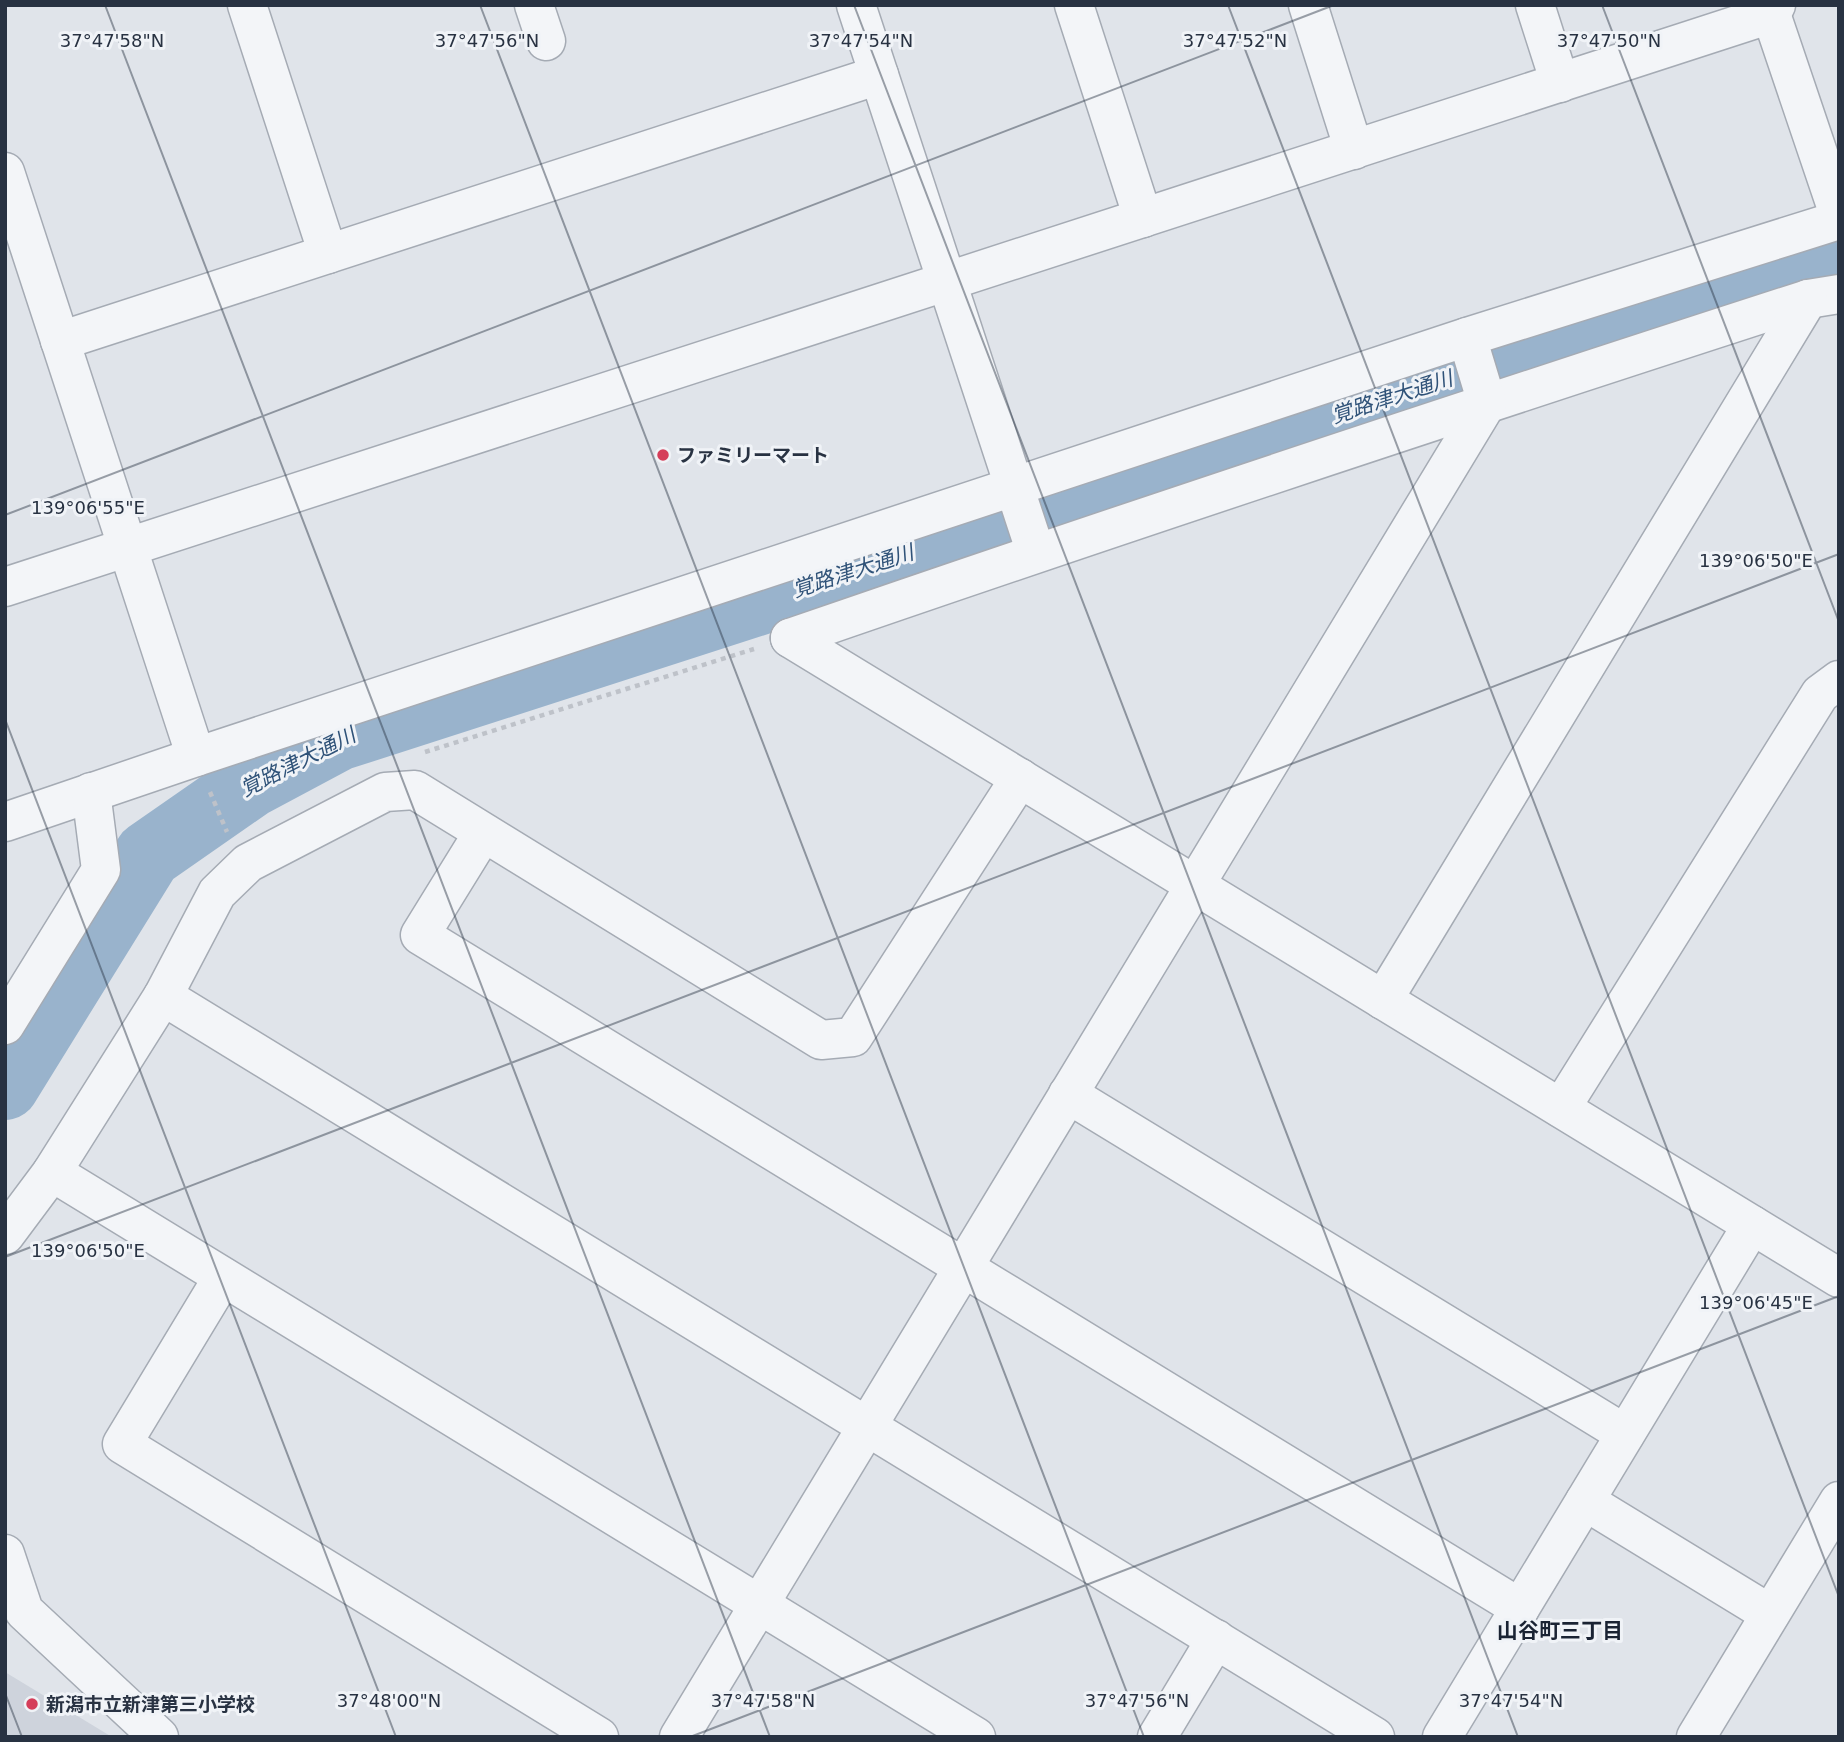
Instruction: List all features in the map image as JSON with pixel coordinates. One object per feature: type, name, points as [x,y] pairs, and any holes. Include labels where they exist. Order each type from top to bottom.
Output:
[{"type":"street","points":[[247,5],[328,254]]},
{"type":"street","points":[[856,5],[1036,553]]},
{"type":"street","points":[[1074,5],[1143,218]]},
{"type":"street","points":[[1308,5],[1354,149]]},
{"type":"street","points":[[1535,5],[1560,83]]},
{"type":"street","points":[[5,587],[1560,83],[1772,8],[1839,215]]},
{"type":"street","points":[[60,341],[879,75]]},
{"type":"street","points":[[5,172],[196,757]]},
{"type":"street","points":[[5,822],[1012,486],[1467,337],[1839,220]]},
{"type":"street","points":[[1824,296],[1487,402],[790,638],[1839,1278]]},
{"type":"street","points":[[1383,1000],[1824,296]]},
{"type":"street","points":[[679,1737],[1487,402],[1467,337]]},
{"type":"street","points":[[1561,1108],[1820,694],[1839,680]]},
{"type":"street","points":[[5,1235],[52,1171],[163,996],[218,893],[248,863],[386,792],[415,790],[821,1040],[853,1037],[1020,778]]},
{"type":"street","points":[[5,1025],[101,870],[92,792]]},
{"type":"street","points":[[483,832],[420,936],[1520,1608]]},
{"type":"street","points":[[163,996],[1375,1737]]},
{"type":"street","points":[[1068,1094],[1625,1434]]},
{"type":"street","points":[[52,1171],[976,1737]]},
{"type":"street","points":[[1442,1737],[1752,1225]]},
{"type":"street","points":[[223,1277],[122,1444],[599,1737]]},
{"type":"street","points":[[1585,1500],[1770,1614]]},
{"type":"street","points":[[1696,1737],[1839,1501]]},
{"type":"street","points":[[5,1554],[15,1618],[159,1737]]},
{"type":"street","points":[[1157,1737],[1216,1639]]},
{"type":"path","points":[[196,757],[229,838]]},
{"type":"shaded area","name":"新潟市立新津第三小学校","points":[[5,1672],[112,1737],[5,1737]]},
{"type":"waterway","name":"覚路津大通川","points":[[5,1086],[148,855],[250,784],[338,737],[1839,253]]},
{"type":"place","name":"ファミリーマート","points":[[663,455]]},
{"type":"place","name":"新潟市立新津第三小学校","points":[[32,1704]]},
{"type":"district","name":"山谷町三丁目","points":[[1560,1631]]}]
